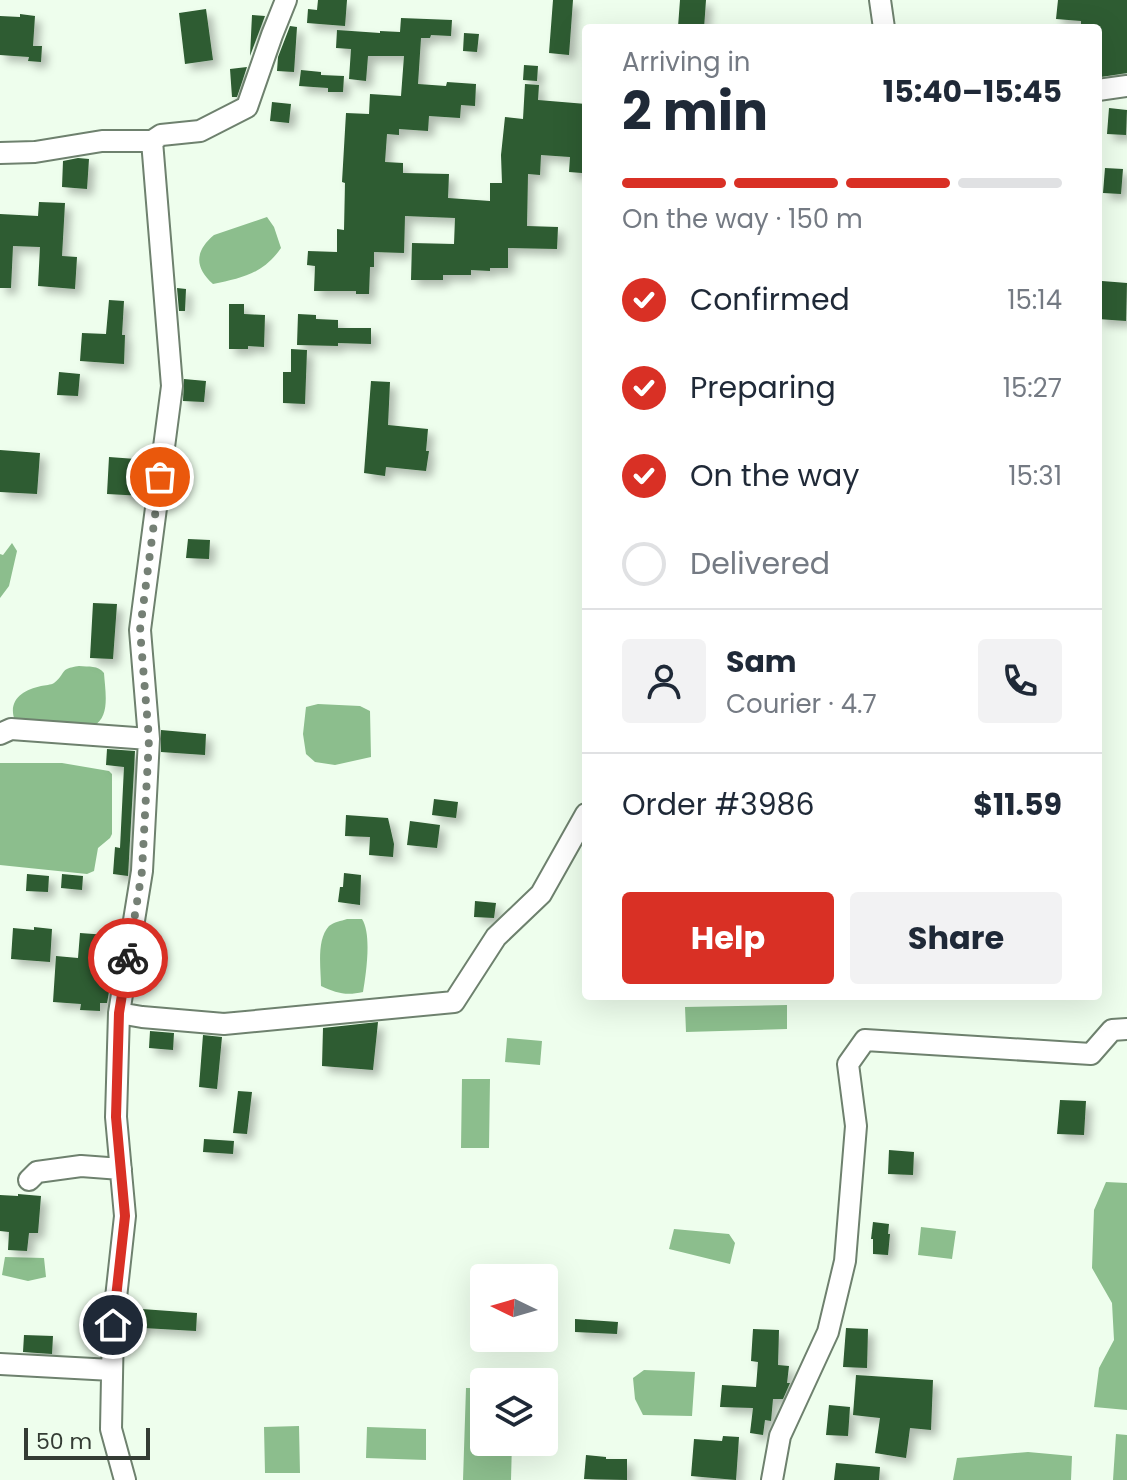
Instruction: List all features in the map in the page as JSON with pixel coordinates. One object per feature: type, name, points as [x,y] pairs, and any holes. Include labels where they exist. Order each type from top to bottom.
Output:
[{"type":"street","points":[[0,153],[35,152],[102,141],[152,141],[161,135],[200,131],[247,107],[286,0]]},
{"type":"street","points":[[880,0],[883,24]]},
{"type":"street","points":[[1102,89],[1127,86]]},
{"type":"street","points":[[125,1480],[111,1429],[113,1325],[125,1216],[116,1117],[119,1013],[142,871],[149,739],[140,630],[172,386],[152,141]]},
{"type":"street","points":[[0,734],[11,729],[149,739]]},
{"type":"street","points":[[119,1013],[224,1024],[454,1002],[496,937],[541,894],[582,821]]},
{"type":"street","points":[[772,1480],[780,1436],[828,1332],[845,1261],[856,1126],[848,1064],[865,1040],[1091,1054],[1112,1030],[1127,1029]]},
{"type":"street","points":[[29,1180],[37,1172],[81,1166],[121,1169]]},
{"type":"street","points":[[0,1364],[112,1370]]},
{"type":"shaded area","points":[[267,217],[281,248],[274,257],[251,274],[213,284],[200,265],[203,247],[214,235]]},
{"type":"shaded area","points":[[12,543],[17,551],[9,586],[0,598],[0,554],[3,555]]},
{"type":"shaded area","points":[[79,666],[96,668],[104,673],[106,703],[99,722],[93,726],[15,721],[13,707],[18,697],[34,688],[53,684],[65,670]]},
{"type":"shaded area","points":[[318,704],[360,706],[370,711],[371,757],[335,765],[315,762],[306,754],[303,734],[306,707]]},
{"type":"shaded area","points":[[0,763],[62,763],[112,774],[112,834],[98,848],[94,871],[87,874],[0,865]]},
{"type":"shaded area","points":[[347,919],[362,919],[368,944],[363,992],[351,994],[321,986],[322,939],[329,926]]},
{"type":"shaded area","points":[[787,1005],[787,1029],[686,1032],[685,1007]]},
{"type":"shaded area","points":[[507,1038],[542,1041],[540,1065],[505,1062]]},
{"type":"shaded area","points":[[462,1079],[490,1079],[489,1148],[461,1148]]},
{"type":"shaded area","points":[[1106,1182],[1127,1183],[1127,1410],[1094,1407],[1099,1368],[1114,1340],[1112,1303],[1092,1268],[1094,1210]]},
{"type":"shaded area","points":[[921,1227],[956,1231],[952,1259],[918,1255]]},
{"type":"shaded area","points":[[674,1229],[729,1234],[735,1243],[730,1264],[669,1249]]},
{"type":"shaded area","points":[[5,1257],[44,1258],[46,1277],[28,1281],[2,1275]]},
{"type":"shaded area","points":[[644,1370],[695,1372],[692,1416],[643,1415],[635,1399],[633,1378]]},
{"type":"shaded area","points":[[466,1388],[470,1388],[470,1456],[512,1456],[511,1480],[463,1480]]},
{"type":"shaded area","points":[[299,1426],[300,1473],[265,1473],[264,1427]]},
{"type":"shaded area","points":[[367,1427],[426,1429],[426,1460],[366,1458]]},
{"type":"shaded area","points":[[1116,1434],[1127,1435],[1127,1480],[1113,1480]]},
{"type":"shaded area","points":[[1028,1452],[1072,1456],[1071,1480],[953,1480],[957,1458]]},
{"type":"building","points":[[318,0],[347,0],[345,26],[307,23],[308,9],[317,10]]},
{"type":"building","points":[[553,0],[573,0],[569,55],[549,53]]},
{"type":"building","points":[[680,0],[706,0],[704,24],[678,24]]},
{"type":"building","points":[[1058,0],[1127,0],[1127,73],[1102,77],[1102,24],[1056,19]]},
{"type":"building","points":[[206,9],[213,60],[185,64],[179,13]]},
{"type":"building","points":[[20,14],[35,16],[33,46],[42,46],[41,62],[28,61],[29,57],[0,55],[0,16],[20,17]]},
{"type":"building","points":[[252,15],[265,16],[250,56]]},
{"type":"building","points":[[401,18],[452,20],[451,36],[421,38],[418,84],[476,84],[475,106],[461,105],[460,118],[429,116],[428,131],[399,129],[399,135],[387,134],[385,162],[403,163],[403,173],[449,174],[448,198],[490,201],[490,183],[502,183],[505,117],[523,119],[525,84],[539,85],[538,100],[582,104],[582,173],[569,172],[570,157],[541,155],[540,175],[528,174],[527,226],[558,227],[557,249],[508,248],[508,268],[471,270],[471,275],[443,275],[443,280],[411,280],[412,243],[454,244],[455,218],[405,216],[404,253],[374,252],[369,294],[314,291],[315,266],[307,265],[308,251],[337,252],[337,229],[344,230],[345,183],[342,182],[346,113],[369,114],[370,94],[401,96],[404,56],[368,56],[366,81],[349,79],[351,49],[336,48],[337,30],[400,32]]},
{"type":"building","points":[[290,26],[297,27],[294,72],[277,71],[278,57]]},
{"type":"building","points":[[464,33],[479,34],[477,52],[463,51]]},
{"type":"building","points":[[524,65],[538,66],[537,81],[523,80]]},
{"type":"building","points":[[247,67],[237,97],[232,97],[230,69]]},
{"type":"building","points":[[301,70],[344,76],[343,92],[299,86]]},
{"type":"building","points":[[272,102],[291,104],[289,123],[270,121]]},
{"type":"building","points":[[1109,108],[1127,110],[1126,135],[1107,134]]},
{"type":"building","points":[[89,159],[87,189],[62,187],[63,161]]},
{"type":"building","points":[[1105,168],[1123,169],[1121,194],[1103,193]]},
{"type":"building","points":[[39,202],[65,203],[62,256],[77,257],[75,289],[38,286],[40,247],[13,246],[11,288],[0,288],[0,214],[38,216]]},
{"type":"building","points":[[1102,281],[1127,283],[1126,321],[1102,319]]},
{"type":"building","points":[[177,288],[186,289],[185,311],[179,311]]},
{"type":"building","points":[[109,300],[124,301],[124,364],[80,361],[82,333],[106,334]]},
{"type":"building","points":[[229,304],[244,304],[244,314],[265,315],[264,347],[229,349]]},
{"type":"building","points":[[298,314],[338,320],[338,328],[371,328],[371,344],[297,345]]},
{"type":"building","points":[[291,349],[307,350],[305,404],[283,403],[283,372],[291,372]]},
{"type":"building","points":[[59,372],[80,374],[78,396],[57,395]]},
{"type":"building","points":[[184,379],[206,381],[204,402],[183,401]]},
{"type":"building","points":[[371,381],[390,382],[388,425],[428,429],[426,471],[386,467],[385,476],[364,473]]},
{"type":"building","points":[[0,450],[40,453],[37,494],[0,492]]},
{"type":"building","points":[[109,457],[149,460],[144,496],[107,494]]},
{"type":"building","points":[[188,539],[210,540],[209,559],[186,558]]},
{"type":"building","points":[[93,603],[117,604],[113,659],[90,658]]},
{"type":"building","points":[[161,730],[206,734],[205,755],[161,752]]},
{"type":"building","points":[[107,749],[135,751],[128,876],[113,874],[115,847],[120,848],[124,767],[106,765]]},
{"type":"building","points":[[434,799],[458,802],[456,818],[432,815]]},
{"type":"building","points":[[346,815],[388,818],[394,844],[393,857],[369,855],[370,837],[345,836]]},
{"type":"building","points":[[410,821],[440,825],[437,848],[407,845]]},
{"type":"building","points":[[344,873],[361,875],[360,905],[338,902]]},
{"type":"building","points":[[27,874],[49,876],[48,892],[26,891]]},
{"type":"building","points":[[62,874],[83,876],[82,890],[61,888]]},
{"type":"building","points":[[475,901],[496,903],[494,918],[474,917]]},
{"type":"building","points":[[34,927],[52,929],[50,962],[11,959],[13,928],[34,930]]},
{"type":"building","points":[[80,933],[107,935],[104,986],[110,986],[107,1003],[100,1003],[100,1011],[80,1010],[81,1004],[53,1002],[56,956],[78,958]]},
{"type":"building","points":[[378,1022],[373,1070],[322,1066],[323,1028]]},
{"type":"building","points":[[150,1031],[174,1033],[173,1050],[149,1048]]},
{"type":"building","points":[[203,1035],[222,1037],[217,1089],[199,1087]]},
{"type":"building","points":[[238,1091],[252,1092],[247,1134],[233,1133]]},
{"type":"building","points":[[1060,1100],[1086,1101],[1084,1135],[1057,1134]]},
{"type":"building","points":[[204,1139],[234,1141],[233,1154],[203,1152]]},
{"type":"building","points":[[889,1150],[914,1152],[913,1175],[888,1174]]},
{"type":"building","points":[[0,1195],[41,1196],[38,1233],[29,1233],[27,1251],[8,1250],[9,1232],[0,1231]]},
{"type":"building","points":[[873,1222],[889,1224],[888,1255],[873,1254]]},
{"type":"building","points":[[128,1308],[197,1313],[196,1331],[126,1327]]},
{"type":"building","points":[[575,1319],[618,1322],[617,1334],[575,1332]]},
{"type":"building","points":[[846,1328],[868,1329],[867,1368],[843,1367]]},
{"type":"building","points":[[753,1329],[779,1330],[778,1365],[789,1366],[787,1383],[790,1383],[783,1399],[773,1399],[771,1421],[765,1420],[763,1435],[750,1433],[753,1408],[720,1407],[722,1385],[756,1387],[758,1362],[751,1361]]},
{"type":"building","points":[[24,1335],[53,1336],[52,1354],[23,1352]]},
{"type":"building","points":[[856,1375],[933,1380],[931,1430],[910,1428],[906,1458],[875,1453],[880,1418],[853,1415]]},
{"type":"building","points":[[829,1405],[850,1407],[848,1436],[826,1435]]},
{"type":"building","points":[[723,1436],[739,1437],[736,1480],[691,1476],[694,1439],[722,1441]]},
{"type":"building","points":[[586,1455],[627,1459],[627,1480],[584,1479]]},
{"type":"building","points":[[836,1463],[880,1467],[879,1480],[834,1480]]},
{"type":"way so far","points":[[128,958],[142,871],[149,739],[140,630],[160,477]]},
{"type":"route","points":[[113,1325],[125,1216],[116,1117],[119,1013],[128,958]]}]
